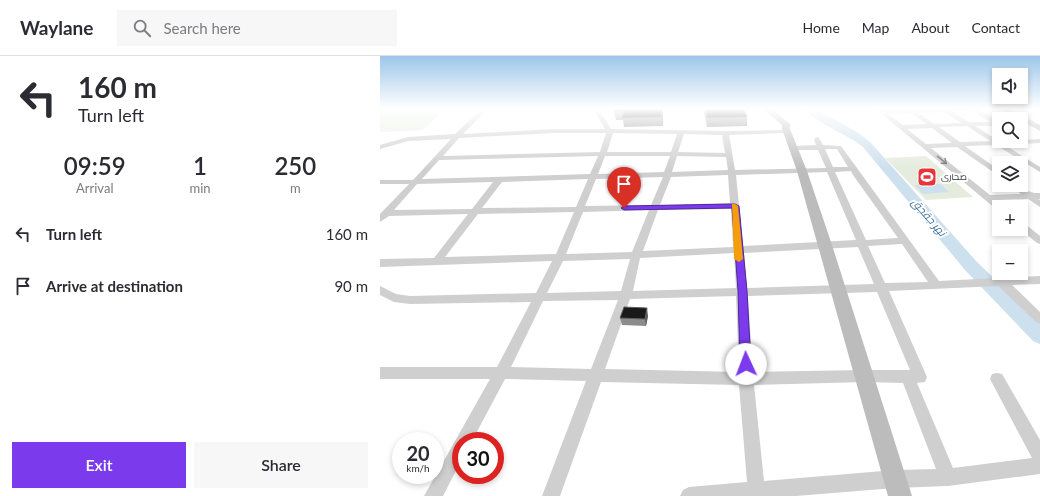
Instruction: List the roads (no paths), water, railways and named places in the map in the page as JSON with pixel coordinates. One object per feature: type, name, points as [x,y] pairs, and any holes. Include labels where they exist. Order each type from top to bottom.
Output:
[{"type":"street","points":[[383,216],[464,130]]},
{"type":"street","points":[[380,147],[408,139],[555,131],[725,133],[786,130],[802,171],[900,496]]},
{"type":"street","points":[[905,130],[992,201]]},
{"type":"street","points":[[938,130],[992,169]]},
{"type":"street","points":[[977,130],[992,139]]},
{"type":"street","points":[[468,432],[501,373],[560,256],[603,153],[610,131]]},
{"type":"street","points":[[551,496],[626,294],[636,255],[655,208],[681,132]]},
{"type":"street","points":[[725,133],[730,155],[735,206],[742,291],[746,379],[757,494]]},
{"type":"street","points":[[1028,141],[1040,140]]},
{"type":"street","points":[[1028,141],[1040,148]]},
{"type":"street","points":[[924,146],[992,142]]},
{"type":"street","points":[[792,148],[819,143],[839,147],[936,285]]},
{"type":"street","points":[[380,373],[501,373],[746,379],[865,376],[920,377],[819,143]]},
{"type":"street","points":[[1006,148],[1040,170]]},
{"type":"street","points":[[438,158],[511,154],[603,153],[730,155]]},
{"type":"street","points":[[380,182],[853,169]]},
{"type":"street","points":[[436,262],[500,179]]},
{"type":"street","points":[[1024,192],[1040,204]]},
{"type":"street","points":[[988,198],[1040,196]]},
{"type":"street","points":[[383,216],[579,209],[735,206]]},
{"type":"street","points":[[1035,233],[1040,241]]},
{"type":"street","points":[[380,263],[560,256],[636,255],[904,241]]},
{"type":"street","points":[[380,290],[394,298],[410,300],[882,288],[1040,280]]},
{"type":"street","points":[[998,283],[1040,319]]},
{"type":"street","points":[[907,376],[948,477]]},
{"type":"street","points":[[997,379],[1040,456]]},
{"type":"street","points":[[432,496],[452,460]]},
{"type":"street","points":[[689,496],[757,494],[895,479],[948,477],[1040,465]]},
{"type":"water","points":[[940,184],[949,192],[923,194],[915,185]]},
{"type":"waterway","name":"نهر جقجق","points":[[843,130],[860,139],[867,145],[971,266],[1040,335]]},
{"type":"place","name":"صحارى","points":[[927,177]]}]
